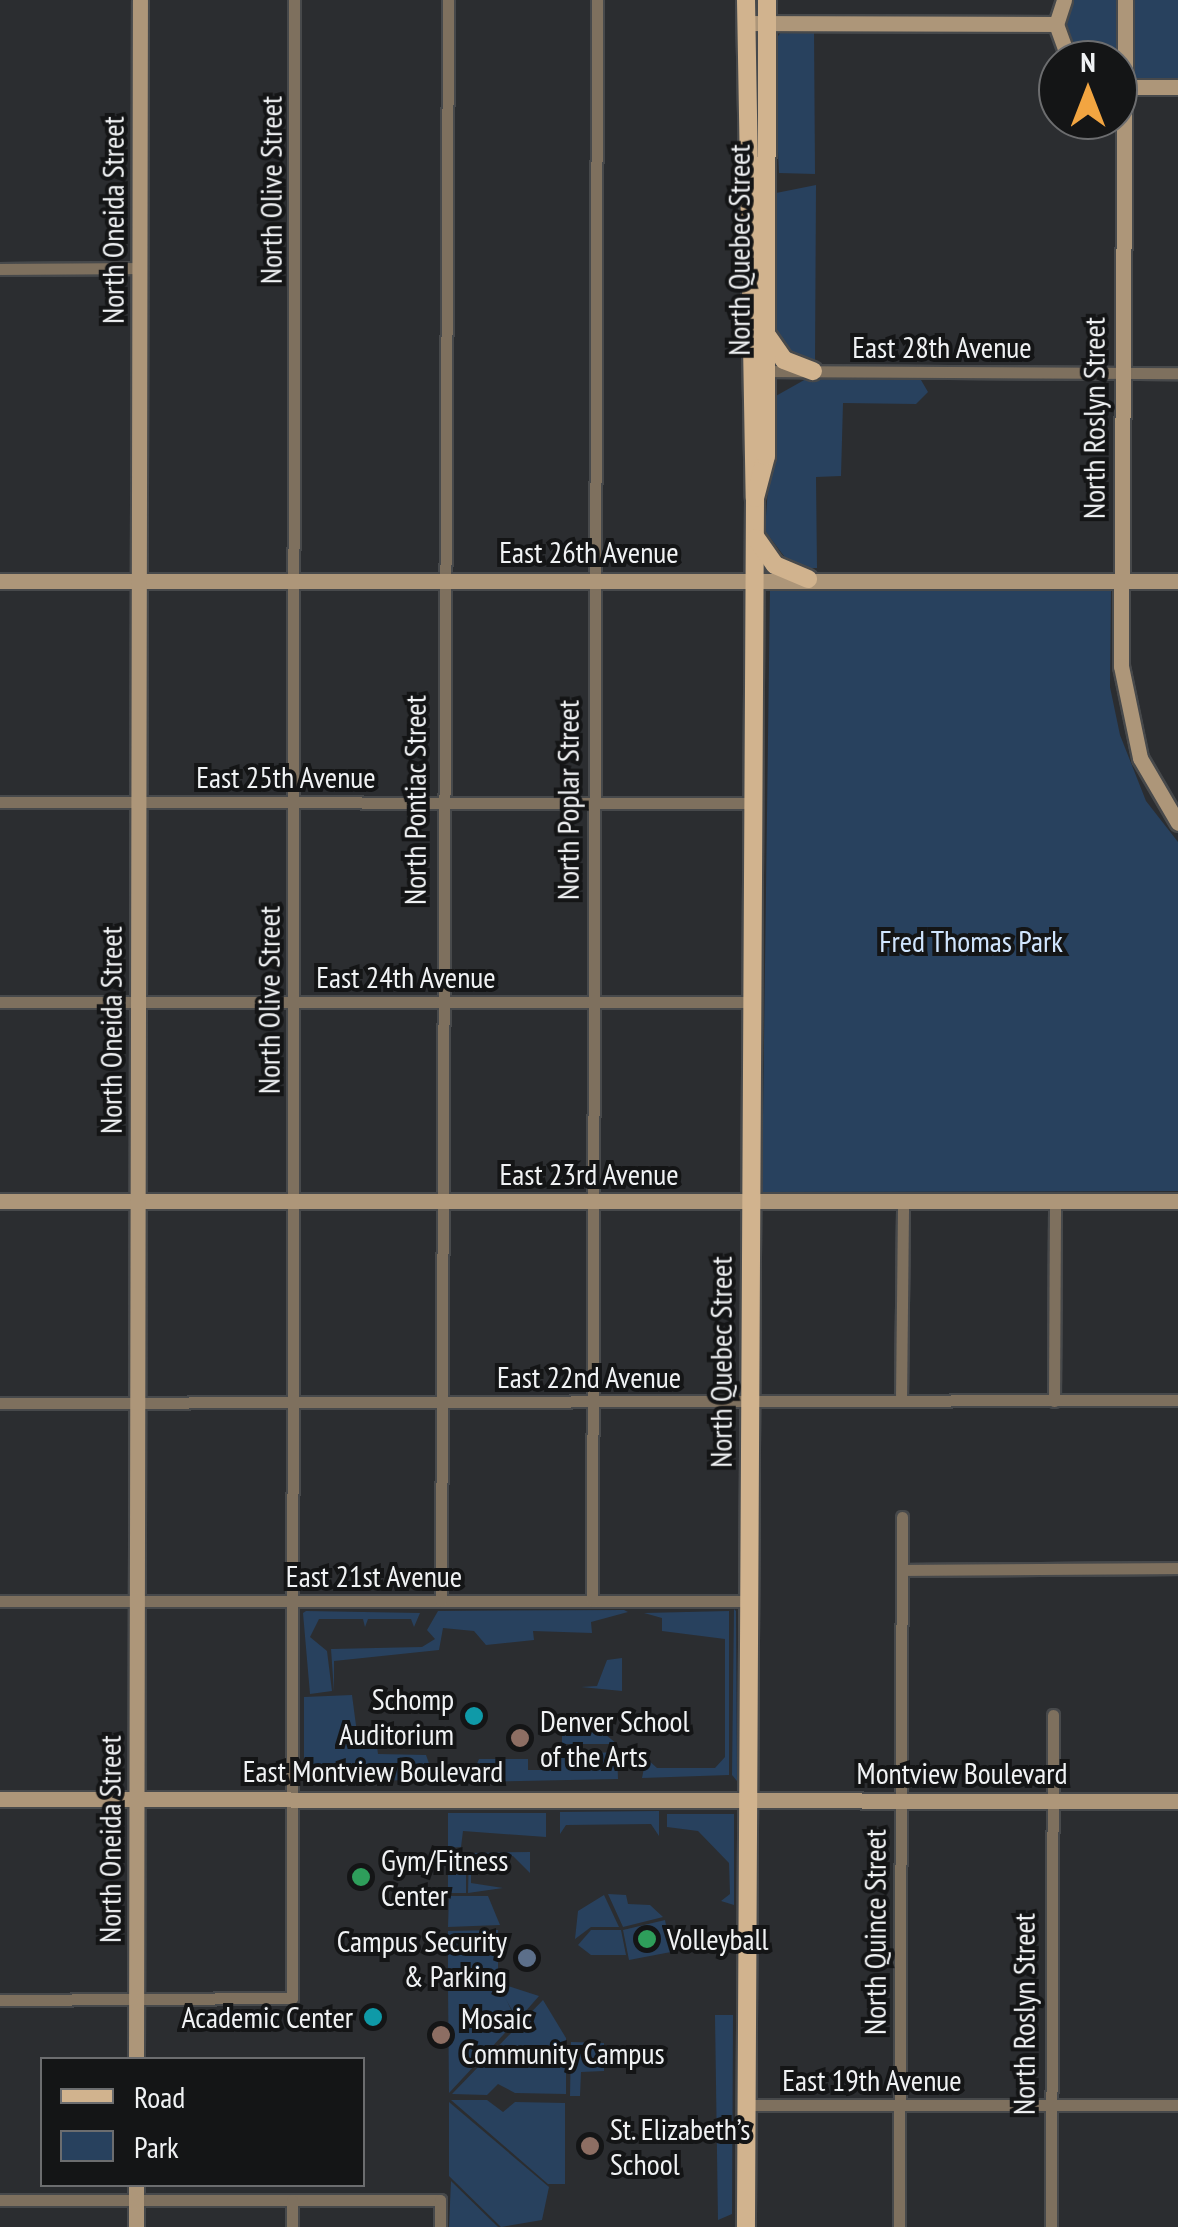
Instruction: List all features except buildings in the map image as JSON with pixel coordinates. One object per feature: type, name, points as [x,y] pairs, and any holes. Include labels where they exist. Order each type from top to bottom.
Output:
[{"type":"main road","name":"North Quebec Street","points":[[746,0],[748,344],[754,498],[746,2227]]},
{"type":"main road","name":"North Quebec Street","points":[[754,498],[766,465],[766,0]]},
{"type":"main road","points":[[766,319],[776,353],[813,371]]},
{"type":"main road","points":[[748,344],[766,371]]},
{"type":"main road","points":[[754,532],[775,565],[808,579]]},
{"type":"street","name":"North Oneida Street","points":[[136,2057],[140,0]]},
{"type":"street","name":"North Olive Street","points":[[136,1999],[292,1998],[294,0]]},
{"type":"street","name":"North Pontiac Street","points":[[441,1602],[439,802],[446,580],[448,0]]},
{"type":"street","name":"North Poplar Street","points":[[592,1601],[597,0]]},
{"type":"street","points":[[1062,40],[1056,24],[1064,0]]},
{"type":"street","name":"North Roslyn Street","points":[[1123,40],[1125,0]]},
{"type":"street","points":[[746,23],[1056,24]]},
{"type":"street","points":[[1138,87],[1178,87]]},
{"type":"street","name":"North Roslyn Street","points":[[1121,140],[1120,581],[1128,718],[1178,824]]},
{"type":"street","points":[[0,269],[141,268]]},
{"type":"street","name":"East 28th Avenue","points":[[766,371],[1178,373]]},
{"type":"street","name":"East 26th Avenue","points":[[0,581],[754,578],[1178,582]]},
{"type":"street","name":"East 25th Avenue","points":[[0,802],[752,803]]},
{"type":"street","name":"East 24th Avenue","points":[[0,1002],[752,1002]]},
{"type":"street","name":"East 23rd Avenue","points":[[0,1201],[1178,1201]]},
{"type":"street","points":[[901,1401],[904,1201]]},
{"type":"street","points":[[1054,1401],[1055,1201]]},
{"type":"street","name":"East 22nd Avenue","points":[[0,1403],[1178,1400]]},
{"type":"street","name":"North Quince Street","points":[[899,2227],[902,1516]]},
{"type":"street","points":[[902,1570],[1178,1568]]},
{"type":"street","name":"East 21st Avenue","points":[[0,1601],[747,1601]]},
{"type":"street","name":"North Roslyn Street","points":[[1051,2227],[1053,1715]]},
{"type":"street","name":"East Montview Boulevard","points":[[0,1798],[746,1799]]},
{"type":"street","name":"Montview Boulevard","points":[[746,1799],[1178,1801]]},
{"type":"street","points":[[0,2000],[136,1999]]},
{"type":"street","name":"East 19th Avenue","points":[[746,2104],[1178,2105]]},
{"type":"street","points":[[136,2192],[136,2227]]},
{"type":"street","points":[[0,2200],[136,2192],[292,2200],[440,2200],[440,2227]]},
{"type":"street","points":[[292,2200],[292,2227]]},
{"type":"green space","points":[[1064,0],[1178,0],[1178,87],[1138,87],[1138,40],[1067,40]]},
{"type":"green space","points":[[814,30],[815,174],[779,173],[773,43],[781,32]]},
{"type":"green space","points":[[816,185],[815,361],[800,362],[774,341],[771,194]]},
{"type":"green space","points":[[806,379],[921,380],[928,392],[916,404],[843,403],[841,476],[816,477],[817,568],[793,568],[765,531],[774,397]]},
{"type":"green space","name":"Fred Thomas Park","points":[[770,588],[1111,589],[1110,687],[1120,735],[1146,801],[1178,842],[1178,1191],[762,1192]]},
{"type":"green space","points":[[438,1611],[628,1612],[591,1622],[592,1633],[533,1631],[534,1640],[486,1645],[474,1631],[443,1628],[439,1650],[334,1661],[334,1692],[331,1649],[422,1647],[435,1639],[427,1630]]},
{"type":"green space","points":[[729,1611],[729,1775],[642,1778],[646,1758],[657,1768],[715,1768],[725,1757],[725,1639],[662,1631],[662,1618],[644,1613]]},
{"type":"green space","points":[[736,1611],[737,1781],[732,1775]]},
{"type":"green space","points":[[303,1613],[420,1613],[414,1627],[411,1619],[368,1619],[365,1627],[363,1619],[319,1619],[310,1637],[327,1651],[332,1691],[310,1694]]},
{"type":"green space","points":[[622,1658],[622,1691],[581,1687],[597,1686],[607,1660]]},
{"type":"green space","points":[[352,1695],[357,1733],[375,1731],[378,1754],[426,1755],[435,1780],[304,1781],[304,1697]]},
{"type":"green space","points":[[576,1712],[617,1744],[562,1744],[562,1730],[581,1729]]},
{"type":"green space","points":[[617,1752],[618,1779],[469,1782],[479,1759],[528,1759],[528,1770],[543,1770],[543,1755]]},
{"type":"green space","points":[[659,1811],[659,1836],[651,1824],[566,1825],[560,1834],[560,1812]]},
{"type":"green space","points":[[448,1813],[546,1813],[546,1837],[463,1831],[461,1847],[448,1848]]},
{"type":"green space","points":[[667,1814],[734,1814],[734,1905],[721,1901],[730,1894],[729,1863],[698,1831],[667,1827]]},
{"type":"green space","points":[[530,1852],[530,1873],[513,1856],[471,1856],[471,1883],[503,1888],[468,1893],[469,1853]]},
{"type":"green space","points":[[448,1854],[466,1856],[466,1893],[448,1893]]},
{"type":"green space","points":[[608,1894],[626,1895],[628,1904],[650,1905],[663,1917],[623,1927]]},
{"type":"green space","points":[[604,1895],[619,1927],[591,1927],[575,1939],[578,1911]]},
{"type":"green space","points":[[449,1896],[488,1896],[500,1925],[448,1927]]},
{"type":"green space","points":[[665,1920],[671,1952],[629,1960],[623,1930]]},
{"type":"green space","points":[[498,1930],[498,1981],[448,1980],[448,1931]]},
{"type":"green space","points":[[591,1930],[621,1930],[626,1955],[591,1955],[578,1945]]},
{"type":"green space","points":[[499,1983],[516,2021],[449,2093],[448,1984]]},
{"type":"green space","points":[[502,1984],[539,1996],[518,2020],[502,1993]]},
{"type":"green space","points":[[543,2000],[566,2038],[566,2094],[515,2093],[498,2084],[487,2095],[452,2094]]},
{"type":"green space","points":[[715,2015],[733,2015],[732,2214],[718,2220]]},
{"type":"green space","points":[[571,2042],[604,2043],[604,2071],[581,2072],[580,2096],[570,2096]]},
{"type":"green space","points":[[451,2100],[487,2100],[503,2112],[515,2102],[565,2103],[565,2184],[548,2184]]},
{"type":"green space","points":[[449,2102],[549,2187],[542,2220],[501,2227],[449,2176]]},
{"type":"green space","points":[[451,2181],[498,2227],[449,2227]]},
{"type":"place","name":"Schomp Auditorium","points":[[474,1716]]},
{"type":"place","name":"Denver School of the Arts","points":[[520,1738]]},
{"type":"place","name":"Gym/Fitness Center","points":[[361,1877]]},
{"type":"place","name":"Volleyball","points":[[647,1939]]},
{"type":"place","name":"Campus Security & Parking","points":[[527,1958]]},
{"type":"place","name":"Academic Center","points":[[373,2017]]},
{"type":"place","name":"Mosaic Community Campus","points":[[441,2035]]},
{"type":"place","name":"St. Elizabeth’s School","points":[[590,2146]]}]
